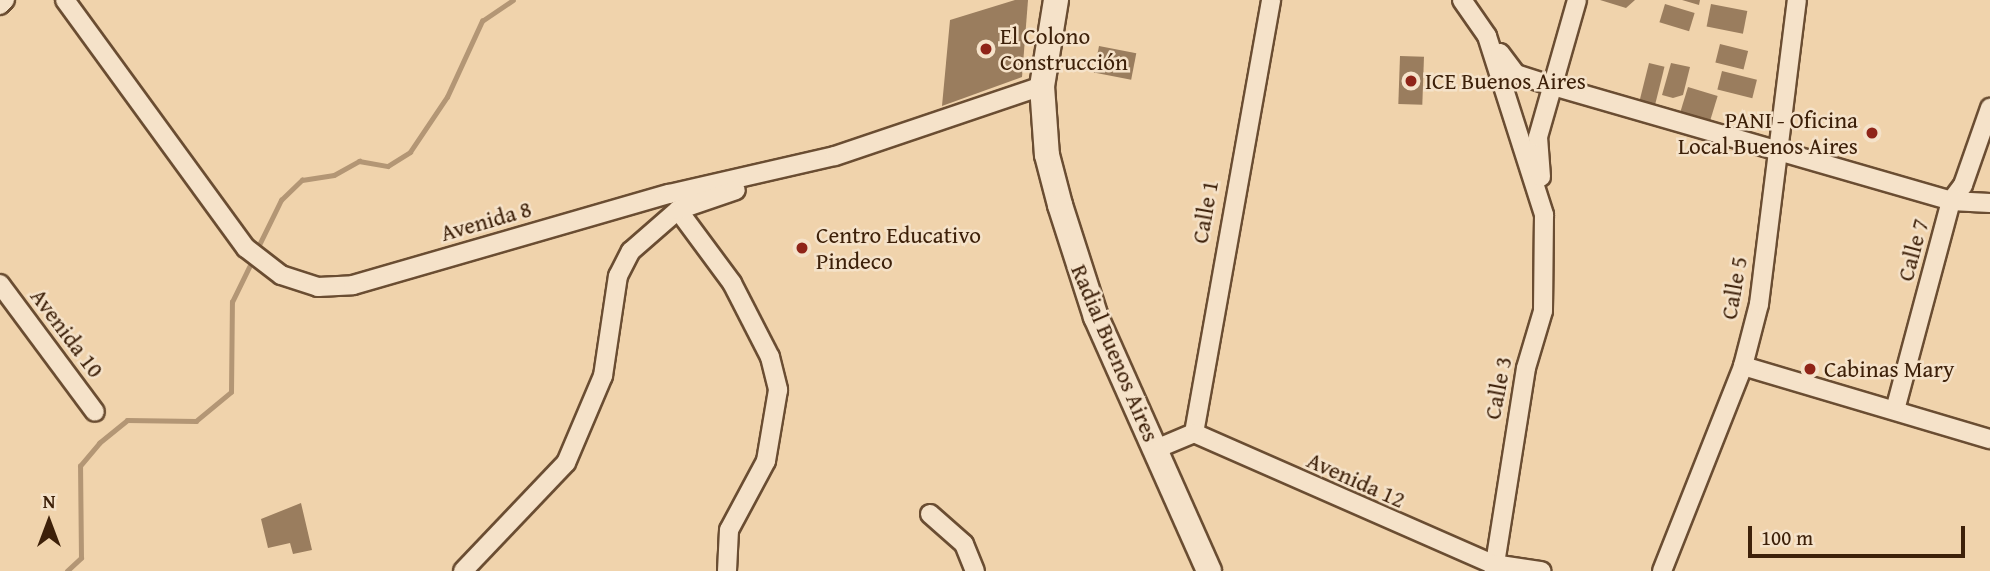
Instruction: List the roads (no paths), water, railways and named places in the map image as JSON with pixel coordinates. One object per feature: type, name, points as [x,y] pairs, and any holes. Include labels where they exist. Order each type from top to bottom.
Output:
[{"type":"main road","name":"Radial Buenos Aires","points":[[1056,0],[1042,86],[1047,155],[1074,253],[1209,571]]},
{"type":"street","points":[[0,5],[5,0]]},
{"type":"street","name":"Avenida 8","points":[[65,0],[246,248],[281,275],[317,286],[363,282],[669,194],[835,156],[1042,86]]},
{"type":"street","name":"Calle 1","points":[[1194,433],[1271,0]]},
{"type":"street","name":"Calle 3","points":[[1462,0],[1487,36],[1544,215]]},
{"type":"street","name":"Calle 3","points":[[1493,567],[1526,368],[1542,311],[1544,215],[1538,137],[1550,85],[1577,0]]},
{"type":"street","name":"Calle 5","points":[[1662,571],[1743,366],[1759,304],[1776,151],[1797,0]]},
{"type":"street","points":[[1487,36],[1516,74],[1951,201],[1990,203]]},
{"type":"street","name":"Calle 7","points":[[1895,410],[1951,201],[1963,185],[1990,108]]},
{"type":"street","points":[[463,571],[566,463],[603,376],[618,276],[631,251],[678,210],[835,156]]},
{"type":"street","points":[[678,210],[732,283],[770,357],[778,390],[765,460],[729,530],[727,571]]},
{"type":"street","name":"Avenida 10","points":[[0,284],[95,412]]},
{"type":"street","points":[[1743,366],[1990,439]]},
{"type":"street","points":[[1156,449],[1194,433]]},
{"type":"street","name":"Avenida 12","points":[[1194,433],[1493,567],[1541,571]]},
{"type":"street","points":[[930,514],[964,544],[975,571]]},
{"type":"waterway","points":[[259,245],[281,200],[302,180],[334,175],[359,161],[388,166],[410,152],[447,97],[482,21],[513,0]]},
{"type":"waterway","points":[[67,571],[81,558],[80,466],[99,443],[127,420],[196,421],[231,392],[232,302],[249,267]]},
{"type":"place","name":"El Colono Construcción","points":[[986,49]]},
{"type":"place","name":"ICE Buenos Aires","points":[[1411,81]]},
{"type":"place","name":"PANI - Oficina Local Buenos Aires","points":[[1872,133]]},
{"type":"place","name":"Centro Educativo Pindeco","points":[[802,248]]},
{"type":"place","name":"Cabinas Mary","points":[[1810,369]]}]
